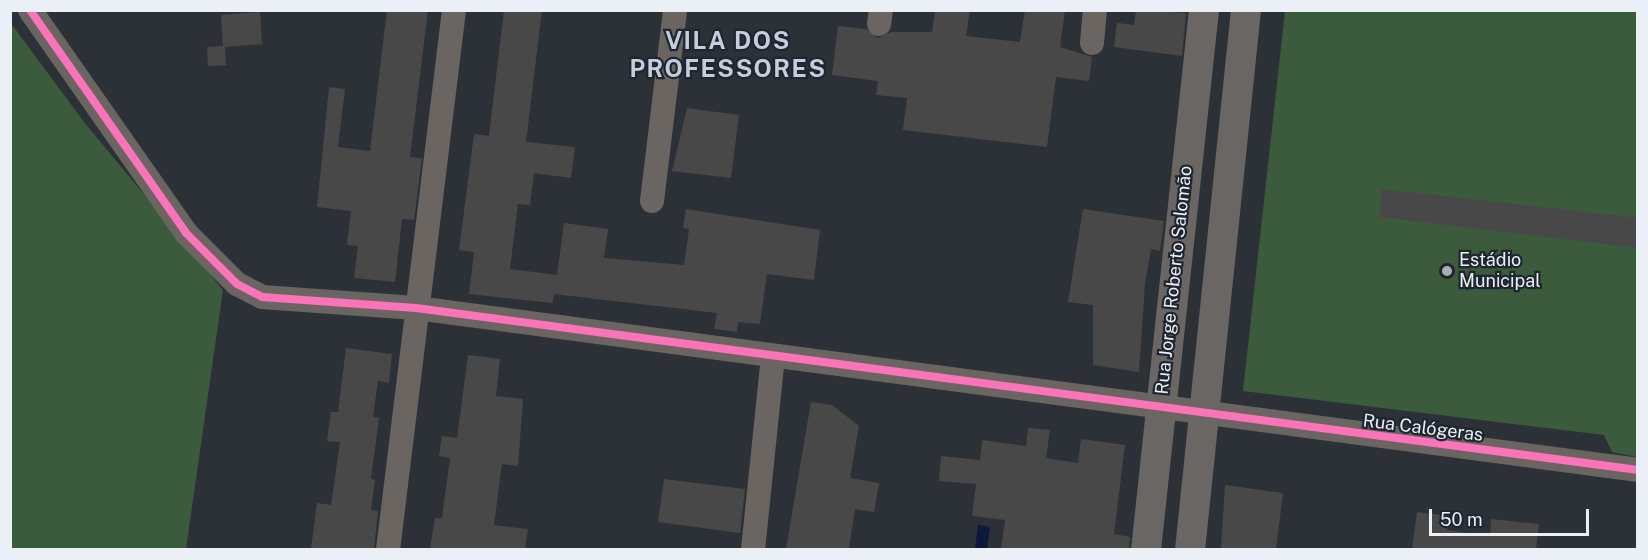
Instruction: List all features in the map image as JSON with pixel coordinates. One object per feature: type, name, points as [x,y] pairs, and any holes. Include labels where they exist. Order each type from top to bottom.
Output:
[{"type":"main road","name":"Rua Jorge Roberto Salomão","points":[[1146,549],[1204,10]]},
{"type":"main road","points":[[1190,549],[1246,10]]},
{"type":"street","name":"Rua Calógeras","points":[[30,10],[186,233],[237,284],[279,300],[416,308],[773,357],[1160,406],[1205,415],[1638,470]]},
{"type":"street","points":[[388,549],[454,10]]},
{"type":"street","points":[[652,201],[675,10]]},
{"type":"street","points":[[1092,43],[1095,10]]},
{"type":"street","points":[[753,549],[773,357]]},
{"type":"green space","name":"Estádio Municipal","points":[[1285,11],[1637,11],[1637,457],[1612,452],[1604,435],[1243,391]]},
{"type":"green space","points":[[10,22],[84,122],[223,290],[186,549],[11,549]]},
{"type":"water","points":[[978,525],[990,527],[987,549],[975,549]]},
{"type":"building","points":[[387,10],[428,10],[410,157],[422,158],[414,220],[402,219],[395,282],[354,278],[358,246],[347,245],[351,211],[317,207],[329,87],[345,89],[338,147],[370,151]]},
{"type":"building","points":[[504,10],[542,10],[526,142],[575,147],[571,178],[534,173],[530,205],[518,204],[510,269],[557,275],[564,223],[608,229],[604,258],[684,265],[689,229],[683,228],[686,209],[820,230],[814,280],[767,274],[760,324],[738,322],[737,332],[714,329],[717,313],[554,294],[553,303],[469,294],[474,252],[459,250],[474,134],[489,136]]},
{"type":"building","points":[[935,10],[970,10],[966,36],[1020,42],[1025,10],[1065,10],[1060,47],[1092,57],[1089,81],[1056,77],[1047,147],[903,130],[907,98],[876,95],[878,81],[832,75],[838,26],[866,29],[878,38],[891,32],[932,32]]},
{"type":"building","points":[[1136,10],[1186,13],[1182,56],[1114,47],[1117,23],[1134,25]]},
{"type":"building","points":[[260,12],[262,44],[225,47],[226,65],[208,66],[207,47],[223,46],[221,15]]},
{"type":"building","points":[[687,108],[739,115],[731,178],[672,171]]},
{"type":"building","points":[[1382,189],[1638,218],[1638,248],[1379,217]]},
{"type":"building","points":[[1083,209],[1164,221],[1160,251],[1151,249],[1145,284],[1139,372],[1093,365],[1093,305],[1068,302]]},
{"type":"building","points":[[346,348],[392,354],[389,383],[378,381],[373,417],[379,418],[371,479],[375,480],[371,510],[378,511],[374,549],[311,549],[317,503],[331,505],[340,442],[327,441],[331,412],[338,412]]},
{"type":"building","points":[[468,355],[500,359],[496,396],[523,399],[518,466],[502,464],[494,525],[528,529],[525,549],[430,549],[435,518],[442,518],[450,458],[439,456],[442,436],[457,438]]},
{"type":"building","points":[[811,402],[832,405],[859,426],[850,478],[879,483],[874,512],[855,509],[849,548],[786,549]]},
{"type":"building","points":[[1028,428],[1050,430],[1046,458],[1078,463],[1081,439],[1125,445],[1114,534],[1130,537],[1129,549],[1001,549],[1005,520],[972,516],[976,484],[939,481],[941,456],[980,460],[982,440],[1026,446]]},
{"type":"building","points":[[664,479],[745,489],[740,533],[658,522]]},
{"type":"building","points":[[1225,485],[1283,493],[1276,549],[1221,548]]},
{"type":"building","points":[[1417,512],[1449,516],[1447,530],[1490,536],[1491,519],[1539,524],[1536,549],[1412,549]]},
{"type":"cycle path","points":[[30,10],[186,233],[237,284],[262,297],[416,308],[1638,470]]},
{"type":"place","name":"Estádio Municipal","points":[[1447,271]]},
{"type":"district","name":"VILA DOS PROFESSORES","points":[[728,55]]}]
